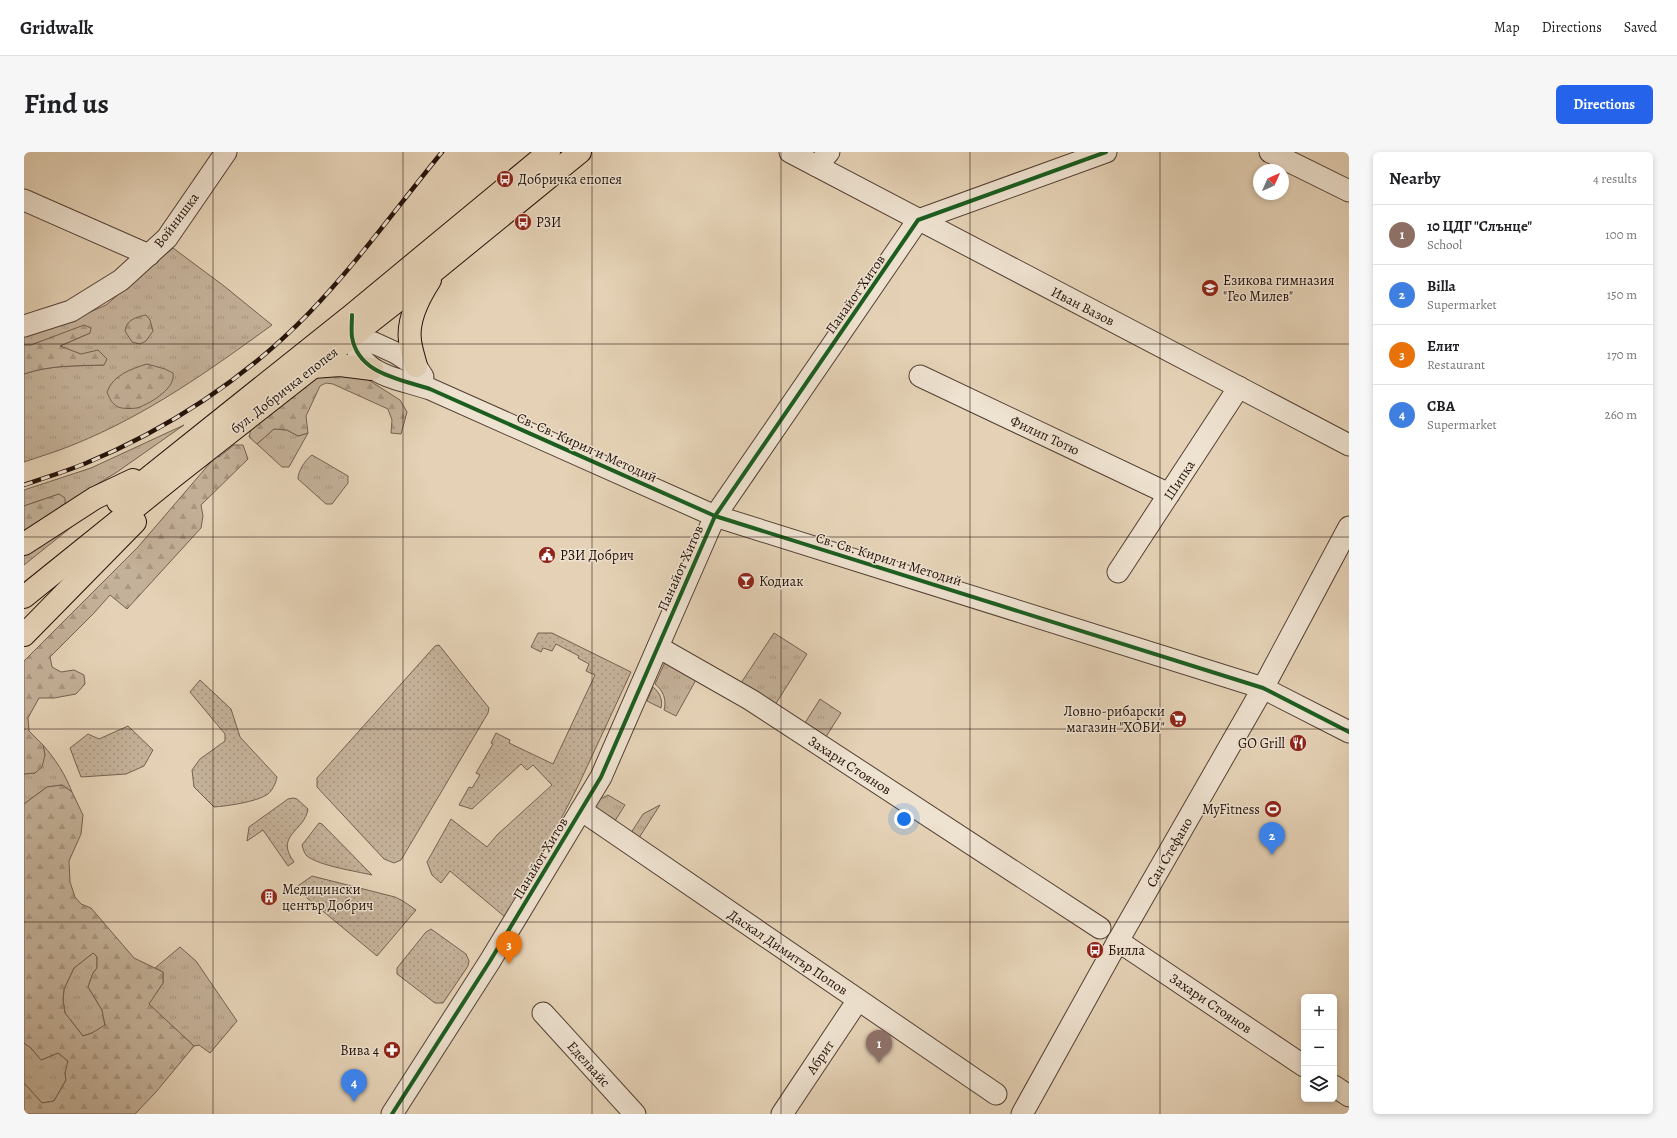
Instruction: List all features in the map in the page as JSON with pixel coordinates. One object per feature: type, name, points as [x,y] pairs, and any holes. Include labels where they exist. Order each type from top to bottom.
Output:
[{"type":"main road","name":"бул. Добричка епопея","points":[[24,597],[328,333],[352,315],[549,152]]},
{"type":"main road","name":"бул. Добричка епопея","points":[[24,579],[168,471],[313,367],[580,152]]},
{"type":"main road","points":[[416,366],[410,341],[410,328],[414,311],[420,297],[435,270]]},
{"type":"main road","points":[[313,367],[340,366],[372,369]]},
{"type":"main road","points":[[24,544],[95,498],[168,471]]},
{"type":"main road","points":[[24,635],[124,534],[168,471]]},
{"type":"street","name":"Войнишка","points":[[99,294],[121,280],[167,238],[226,152]]},
{"type":"street","name":"Иван Вазов","points":[[790,152],[823,159],[918,220],[1349,445]]},
{"type":"street","points":[[918,220],[1106,152]]},
{"type":"street","points":[[1270,152],[1349,192]]},
{"type":"street","points":[[24,200],[149,255]]},
{"type":"street","name":"Панайот Хитов","points":[[392,1114],[490,960],[601,777],[715,516],[918,220]]},
{"type":"street","points":[[24,315],[52,309],[99,294]]},
{"type":"street","points":[[24,326],[71,311],[99,294]]},
{"type":"street","points":[[352,315],[352,337],[357,352],[364,362],[372,369]]},
{"type":"street","points":[[328,333],[374,343],[396,353],[416,366],[430,389]]},
{"type":"street","name":"Св. Св. Кирил и Методий","points":[[372,369],[430,389],[715,516],[1263,688],[1349,732]]},
{"type":"street","name":"Филип Тотю","points":[[920,376],[1169,494]]},
{"type":"street","name":"Шипка","points":[[1118,572],[1239,387]]},
{"type":"street","name":"Сан Стефано","points":[[1022,1114],[1118,941],[1263,688],[1349,527]]},
{"type":"street","name":"Захари Стоянов","points":[[658,647],[751,700],[1100,928]]},
{"type":"street","name":"Даскал Димитър Попов","points":[[581,810],[996,1094]]},
{"type":"street","name":"Захари Стоянов","points":[[1118,941],[1301,1064]]},
{"type":"street","name":"Абрит","points":[[782,1114],[858,1000]]},
{"type":"street","name":"Еделвайс","points":[[543,1013],[635,1114]]},
{"type":"street","points":[[1337,1088],[1349,1096]]},
{"type":"green space","points":[[173,248],[224,286],[272,325],[201,375],[127,420],[69,447],[24,462],[24,374],[53,367],[104,365],[60,346],[90,333],[54,337],[31,345],[24,345],[24,335],[65,323],[106,305]]},
{"type":"green space","points":[[146,315],[150,320],[153,331],[146,341],[140,344],[132,342],[125,331],[127,324],[135,318]]},
{"type":"green space","points":[[84,325],[91,328],[90,333],[60,346],[81,354],[98,350],[107,359],[104,365],[53,367],[24,374],[24,345],[31,345]]},
{"type":"green space","points":[[147,364],[173,373],[171,384],[157,398],[138,408],[120,408],[116,406],[111,401],[107,392],[110,386],[123,374]]},
{"type":"green space","points":[[345,376],[367,379],[400,400],[407,412],[401,434],[391,433],[392,420],[388,409],[333,384],[326,383],[320,386],[306,416],[308,433],[298,436],[287,430],[274,429],[257,444],[249,437],[251,429],[316,377]]},
{"type":"green space","points":[[184,425],[117,472],[65,504],[59,494],[24,506],[24,490],[91,468]]},
{"type":"green space","points":[[274,429],[287,430],[298,436],[308,433],[289,467],[282,467],[257,444]]},
{"type":"green space","points":[[234,445],[243,445],[248,459],[201,505],[203,516],[201,528],[127,609],[110,595],[50,657],[52,667],[61,672],[74,670],[84,675],[85,684],[76,694],[54,698],[39,698],[28,718],[29,731],[43,745],[45,755],[42,767],[35,773],[24,774],[24,661],[138,547],[216,456],[219,457]]},
{"type":"green space","points":[[312,455],[348,476],[348,483],[332,504],[326,504],[298,479],[302,466]]},
{"type":"green space","points":[[59,494],[65,498],[65,504],[24,531],[24,506]]},
{"type":"green space","points":[[94,509],[24,565],[24,554]]},
{"type":"green space","points":[[538,633],[552,633],[631,672],[579,784],[519,900],[505,917],[450,871],[441,883],[432,875],[427,862],[451,819],[487,847],[497,835],[552,785],[533,765],[527,770],[521,764],[472,809],[459,805],[469,787],[472,788],[480,775],[476,773],[493,744],[491,743],[496,733],[510,740],[509,743],[553,764],[595,675],[586,671],[589,664],[578,658],[579,656],[556,644],[552,651],[543,648],[541,652],[531,647]]},
{"type":"green space","points":[[774,633],[807,654],[775,705],[741,683]]},
{"type":"green space","points":[[439,645],[489,708],[488,713],[401,860],[394,863],[384,859],[317,787],[317,778],[435,646]]},
{"type":"green space","points":[[666,660],[697,678],[676,716],[664,710],[664,696],[655,684]]},
{"type":"green space","points":[[200,680],[231,709],[240,737],[277,777],[271,791],[263,797],[242,803],[214,807],[194,787],[192,770],[200,759],[225,741],[225,734],[190,692]]},
{"type":"green space","points":[[653,687],[662,702],[661,708],[647,701]]},
{"type":"green space","points":[[820,699],[841,713],[824,740],[803,726]]},
{"type":"green space","points":[[128,726],[153,750],[144,766],[126,774],[81,777],[70,748],[88,734],[99,739]]},
{"type":"green space","points":[[43,745],[60,767],[72,792],[62,785],[47,787],[24,804],[24,774],[35,773],[45,755]]},
{"type":"green space","points":[[62,785],[72,792],[83,815],[81,834],[69,861],[70,882],[75,897],[81,904],[91,908],[134,958],[163,972],[163,983],[149,1004],[194,1046],[156,1092],[135,1114],[24,1114],[24,1083],[42,1103],[54,1101],[66,1080],[65,1073],[68,1061],[58,1053],[41,1060],[31,1048],[24,1043],[24,804],[47,787]],"holes":[[[93,953],[97,957],[97,968],[93,973],[88,987],[102,1010],[105,1025],[92,1033],[83,1036],[65,1013],[63,1000],[64,989],[74,968]]]},
{"type":"green space","points":[[608,795],[625,805],[613,824],[591,811],[599,797],[602,798]]},
{"type":"green space","points":[[288,799],[297,799],[308,809],[302,823],[289,839],[287,845],[294,862],[288,866],[263,830],[247,841],[249,827]]},
{"type":"green space","points":[[660,805],[637,841],[629,836],[643,814]]},
{"type":"green space","points":[[319,823],[322,824],[372,875],[320,863],[307,856],[302,845]]},
{"type":"green space","points":[[312,876],[395,897],[416,910],[377,956],[295,888]]},
{"type":"green space","points":[[431,929],[466,954],[469,961],[468,966],[443,1003],[435,1003],[397,974],[397,968],[426,932]]},
{"type":"green space","points":[[180,947],[196,961],[237,1021],[210,1053],[199,1045],[194,1046],[148,1004],[163,983],[163,972],[155,968]]},
{"type":"green space","points":[[93,953],[97,957],[97,968],[93,973],[88,987],[102,1010],[105,1026],[83,1036],[65,1013],[63,1000],[64,989],[74,968]]},
{"type":"green space","points":[[24,1043],[31,1048],[41,1060],[58,1053],[69,1062],[65,1073],[66,1080],[54,1101],[42,1103],[24,1083]]},
{"type":"railway","points":[[24,485],[84,464],[145,435],[204,400],[259,359],[285,337],[327,294],[361,254],[442,152]]},
{"type":"cycle path","points":[[392,1114],[490,961],[601,777],[715,516],[918,220],[1106,152]]},
{"type":"cycle path","points":[[352,315],[352,337],[356,349],[362,359],[371,367],[394,378],[430,389],[715,516],[1263,688],[1349,732]]},
{"type":"place","name":"Добричка епопея","points":[[505,179]]},
{"type":"place","name":"РЗИ","points":[[523,222]]},
{"type":"place","name":"Езикова гимназия \"Гео Милев\"","points":[[1210,288]]},
{"type":"place","name":"РЗИ Добрич","points":[[547,555]]},
{"type":"place","name":"Кодиак","points":[[746,581]]},
{"type":"place","name":"Ловно-рибарски магазин \"ХОБИ\"","points":[[1178,719]]},
{"type":"place","name":"GO Grill","points":[[1298,743]]},
{"type":"place","name":"MyFitness","points":[[1273,809]]},
{"type":"place","name":"Billa","points":[[1272,855]]},
{"type":"place","name":"Медицински център Добрич","points":[[269,897]]},
{"type":"place","name":"Билла","points":[[1095,950]]},
{"type":"place","name":"Елит","points":[[509,964]]},
{"type":"place","name":"Вива 4","points":[[392,1050]]},
{"type":"place","name":"10 ЦДГ \"Слънце\"","points":[[879,1063]]},
{"type":"place","name":"CBA","points":[[354,1102]]}]
